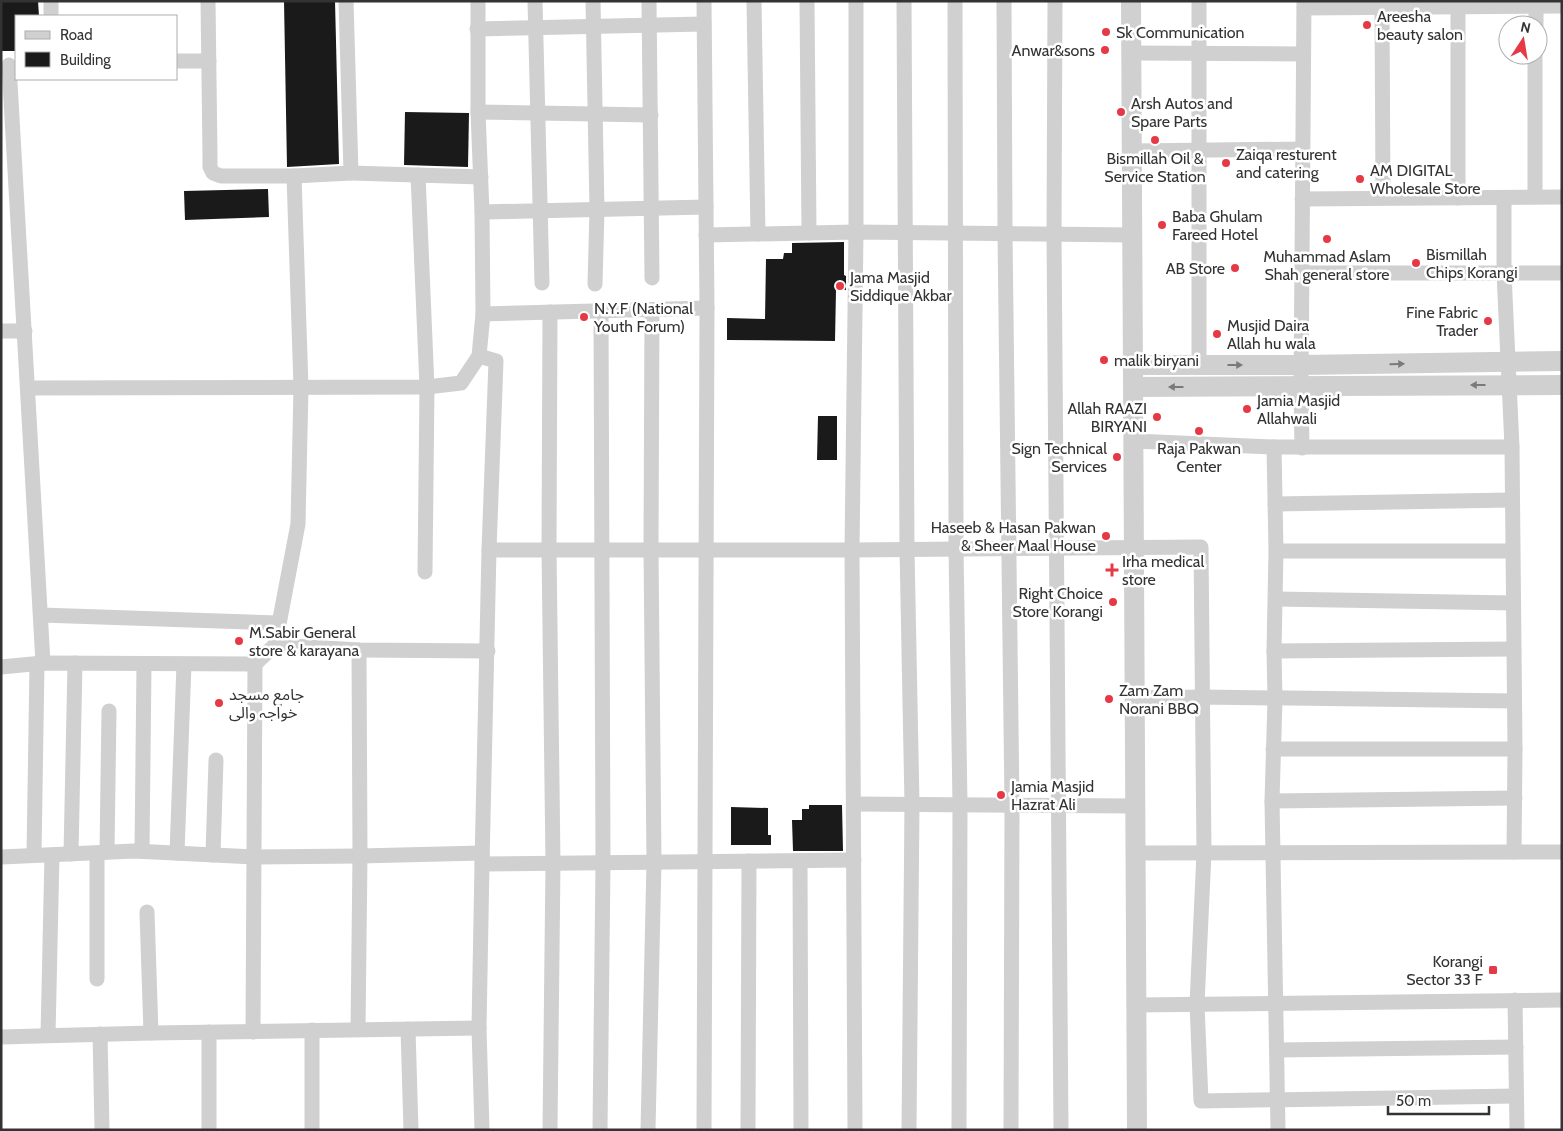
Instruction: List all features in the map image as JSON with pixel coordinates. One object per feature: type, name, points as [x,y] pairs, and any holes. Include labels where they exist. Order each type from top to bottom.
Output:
[{"type":"street","points":[[51,1],[52,15]]},
{"type":"street","points":[[208,1],[210,167],[214,173],[221,176],[294,176],[351,173],[481,177]]},
{"type":"street","points":[[346,1],[351,173]]},
{"type":"street","points":[[28,388],[427,387],[461,384],[479,356],[483,314],[482,212],[478,112],[478,1]]},
{"type":"street","points":[[535,1],[542,283]]},
{"type":"street","points":[[593,1],[597,210],[596,284]]},
{"type":"street","points":[[649,1],[652,278]]},
{"type":"street","points":[[704,1],[707,308],[704,1130]]},
{"type":"street","points":[[754,1],[758,234]]},
{"type":"street","points":[[807,1],[809,233]]},
{"type":"street","points":[[856,1],[856,232],[852,550],[856,1130]]},
{"type":"street","points":[[904,1],[907,549],[912,804],[909,1130]]},
{"type":"street","points":[[955,1],[956,548],[960,805],[959,1130]]},
{"type":"street","points":[[1004,1],[1012,805],[1011,1130]]},
{"type":"street","points":[[1055,1],[1054,234],[1060,1130]]},
{"type":"street","points":[[1131,1],[1137,1130]]},
{"type":"street","points":[[1199,1],[1199,365]]},
{"type":"street","points":[[1302,448],[1300,387],[1304,5],[1382,7],[1562,6]]},
{"type":"street","points":[[1536,6],[1536,15]]},
{"type":"street","points":[[1382,7],[1383,198]]},
{"type":"street","points":[[1458,7],[1458,198]]},
{"type":"street","points":[[477,29],[704,24]]},
{"type":"street","points":[[1132,53],[1303,54]]},
{"type":"street","points":[[178,62],[209,61]]},
{"type":"street","points":[[9,65],[41,615],[34,855]]},
{"type":"street","points":[[1535,198],[1536,65]]},
{"type":"street","points":[[478,112],[651,114]]},
{"type":"street","points":[[1132,151],[1302,148]]},
{"type":"street","points":[[418,175],[427,387],[425,572]]},
{"type":"street","points":[[1,667],[40,663],[255,664],[275,645],[298,524],[301,387],[294,176]]},
{"type":"street","points":[[1302,199],[1562,197]]},
{"type":"street","points":[[1504,198],[1504,273],[1512,447],[1511,500],[1515,749],[1514,852]]},
{"type":"street","points":[[482,212],[706,207]]},
{"type":"street","points":[[706,235],[856,232],[1133,235]]},
{"type":"street","points":[[1302,273],[1562,273]]},
{"type":"street","points":[[483,314],[707,308]]},
{"type":"street","points":[[648,1130],[654,862],[651,549],[652,310]]},
{"type":"street","points":[[600,1130],[603,863],[601,311]]},
{"type":"street","points":[[550,312],[549,550],[553,863],[550,1130]]},
{"type":"street","points":[[1,331],[24,331]]},
{"type":"street","points":[[479,356],[496,361],[489,550],[482,858],[479,1028],[482,1130]]},
{"type":"street","points":[[1134,365],[1301,365],[1562,361]]},
{"type":"street","points":[[1134,388],[1562,385]]},
{"type":"street","points":[[1134,441],[1302,448],[1512,447]]},
{"type":"street","points":[[1274,447],[1276,599],[1272,801],[1278,1130]]},
{"type":"street","points":[[1275,504],[1511,500]]},
{"type":"street","points":[[489,550],[852,550],[1134,546],[1201,547],[1204,853],[1197,1004],[1201,1101],[1516,1096]]},
{"type":"street","points":[[1276,551],[1512,551]]},
{"type":"street","points":[[1276,599],[1513,603]]},
{"type":"street","points":[[41,615],[280,623]]},
{"type":"street","points":[[275,645],[359,650],[488,651]]},
{"type":"street","points":[[1274,651],[1513,649]]},
{"type":"street","points":[[358,1029],[360,856],[359,650]]},
{"type":"street","points":[[71,854],[75,663]]},
{"type":"street","points":[[142,852],[144,664]]},
{"type":"street","points":[[177,853],[184,664]]},
{"type":"street","points":[[252,1032],[255,664]]},
{"type":"street","points":[[1135,698],[1514,701]]},
{"type":"street","points":[[97,979],[109,711]]},
{"type":"street","points":[[1273,749],[1515,749]]},
{"type":"street","points":[[213,855],[216,760]]},
{"type":"street","points":[[1272,801],[1514,798]]},
{"type":"street","points":[[854,804],[1135,806]]},
{"type":"street","points":[[1,857],[142,852],[254,857],[482,858],[553,863],[854,860]]},
{"type":"street","points":[[1136,852],[1562,852]]},
{"type":"street","points":[[48,1035],[52,854]]},
{"type":"street","points":[[748,1130],[749,861]]},
{"type":"street","points":[[800,861],[801,1130]]},
{"type":"street","points":[[147,912],[151,1033]]},
{"type":"street","points":[[1515,1000],[1517,1130]]},
{"type":"street","points":[[1136,1005],[1562,1000]]},
{"type":"street","points":[[1,1036],[479,1028]]},
{"type":"street","points":[[408,1029],[411,1130]]},
{"type":"street","points":[[312,1030],[312,1130]]},
{"type":"street","points":[[209,1032],[209,1130]]},
{"type":"street","points":[[100,1034],[102,1130]]},
{"type":"street","points":[[1277,1050],[1516,1047]]},
{"type":"building","points":[[1,1],[38,1],[39,15],[15,15],[15,51],[1,51]]},
{"type":"building","points":[[284,1],[335,1],[339,164],[287,167]]},
{"type":"building","points":[[405,112],[469,113],[468,167],[404,165]]},
{"type":"building","points":[[268,189],[269,217],[185,220],[184,191]]},
{"type":"building","points":[[844,242],[846,290],[836,290],[835,341],[727,340],[727,318],[765,319],[766,259],[783,259],[784,253],[792,253],[792,243]]},
{"type":"building","points":[[818,416],[837,416],[837,460],[817,460]]},
{"type":"building","points":[[809,805],[842,805],[843,851],[793,851],[792,820],[802,820],[802,809],[809,809]]},
{"type":"building","points":[[731,807],[768,808],[768,835],[771,835],[771,845],[731,845]]},
{"type":"place","name":"Areesha beauty salon","points":[[1367,25]]},
{"type":"place","name":"Sk Communication","points":[[1106,32]]},
{"type":"place","name":"Anwar&sons","points":[[1105,50]]},
{"type":"place","name":"Arsh Autos and Spare Parts","points":[[1121,112]]},
{"type":"place","name":"Bismillah Oil & Service Station","points":[[1155,140]]},
{"type":"place","name":"Zaiqa resturent and catering","points":[[1226,163]]},
{"type":"place","name":"AM DIGITAL Wholesale Store","points":[[1360,179]]},
{"type":"place","name":"Baba Ghulam Fareed Hotel","points":[[1162,225]]},
{"type":"place","name":"Muhammad Aslam Shah general store","points":[[1327,239]]},
{"type":"place","name":"Bismillah Chips Korangi","points":[[1416,263]]},
{"type":"place","name":"AB Store","points":[[1235,268]]},
{"type":"place","name":"Jama Masjid Siddique Akbar","points":[[840,286]]},
{"type":"place","name":"N.Y.F (National Youth Forum)","points":[[584,317]]},
{"type":"place","name":"Fine Fabric Trader","points":[[1488,321]]},
{"type":"place","name":"Musjid Daira Allah hu wala","points":[[1217,334]]},
{"type":"place","name":"malik biryani","points":[[1104,360]]},
{"type":"place","name":"Jamia Masjid Allahwali","points":[[1247,409]]},
{"type":"place","name":"Allah RAAZI BIRYANI","points":[[1157,417]]},
{"type":"place","name":"Raja Pakwan Center","points":[[1199,431]]},
{"type":"place","name":"Sign Technical Services","points":[[1117,457]]},
{"type":"place","name":"Haseeb & Hasan Pakwan & Sheer Maal House","points":[[1106,536]]},
{"type":"place","name":"Irha medical store","points":[[1112,570]]},
{"type":"place","name":"Right Choice Store Korangi","points":[[1113,602]]},
{"type":"place","name":"M.Sabir General store & karayana","points":[[239,641]]},
{"type":"place","name":"Zam Zam Norani BBQ","points":[[1109,699]]},
{"type":"place","name":"جامع مسجد خواجہ والی","points":[[219,703]]},
{"type":"place","name":"Jamia Masjid Hazrat Ali","points":[[1001,795]]},
{"type":"place","name":"Korangi Sector 33 F","points":[[1493,970]]}]
